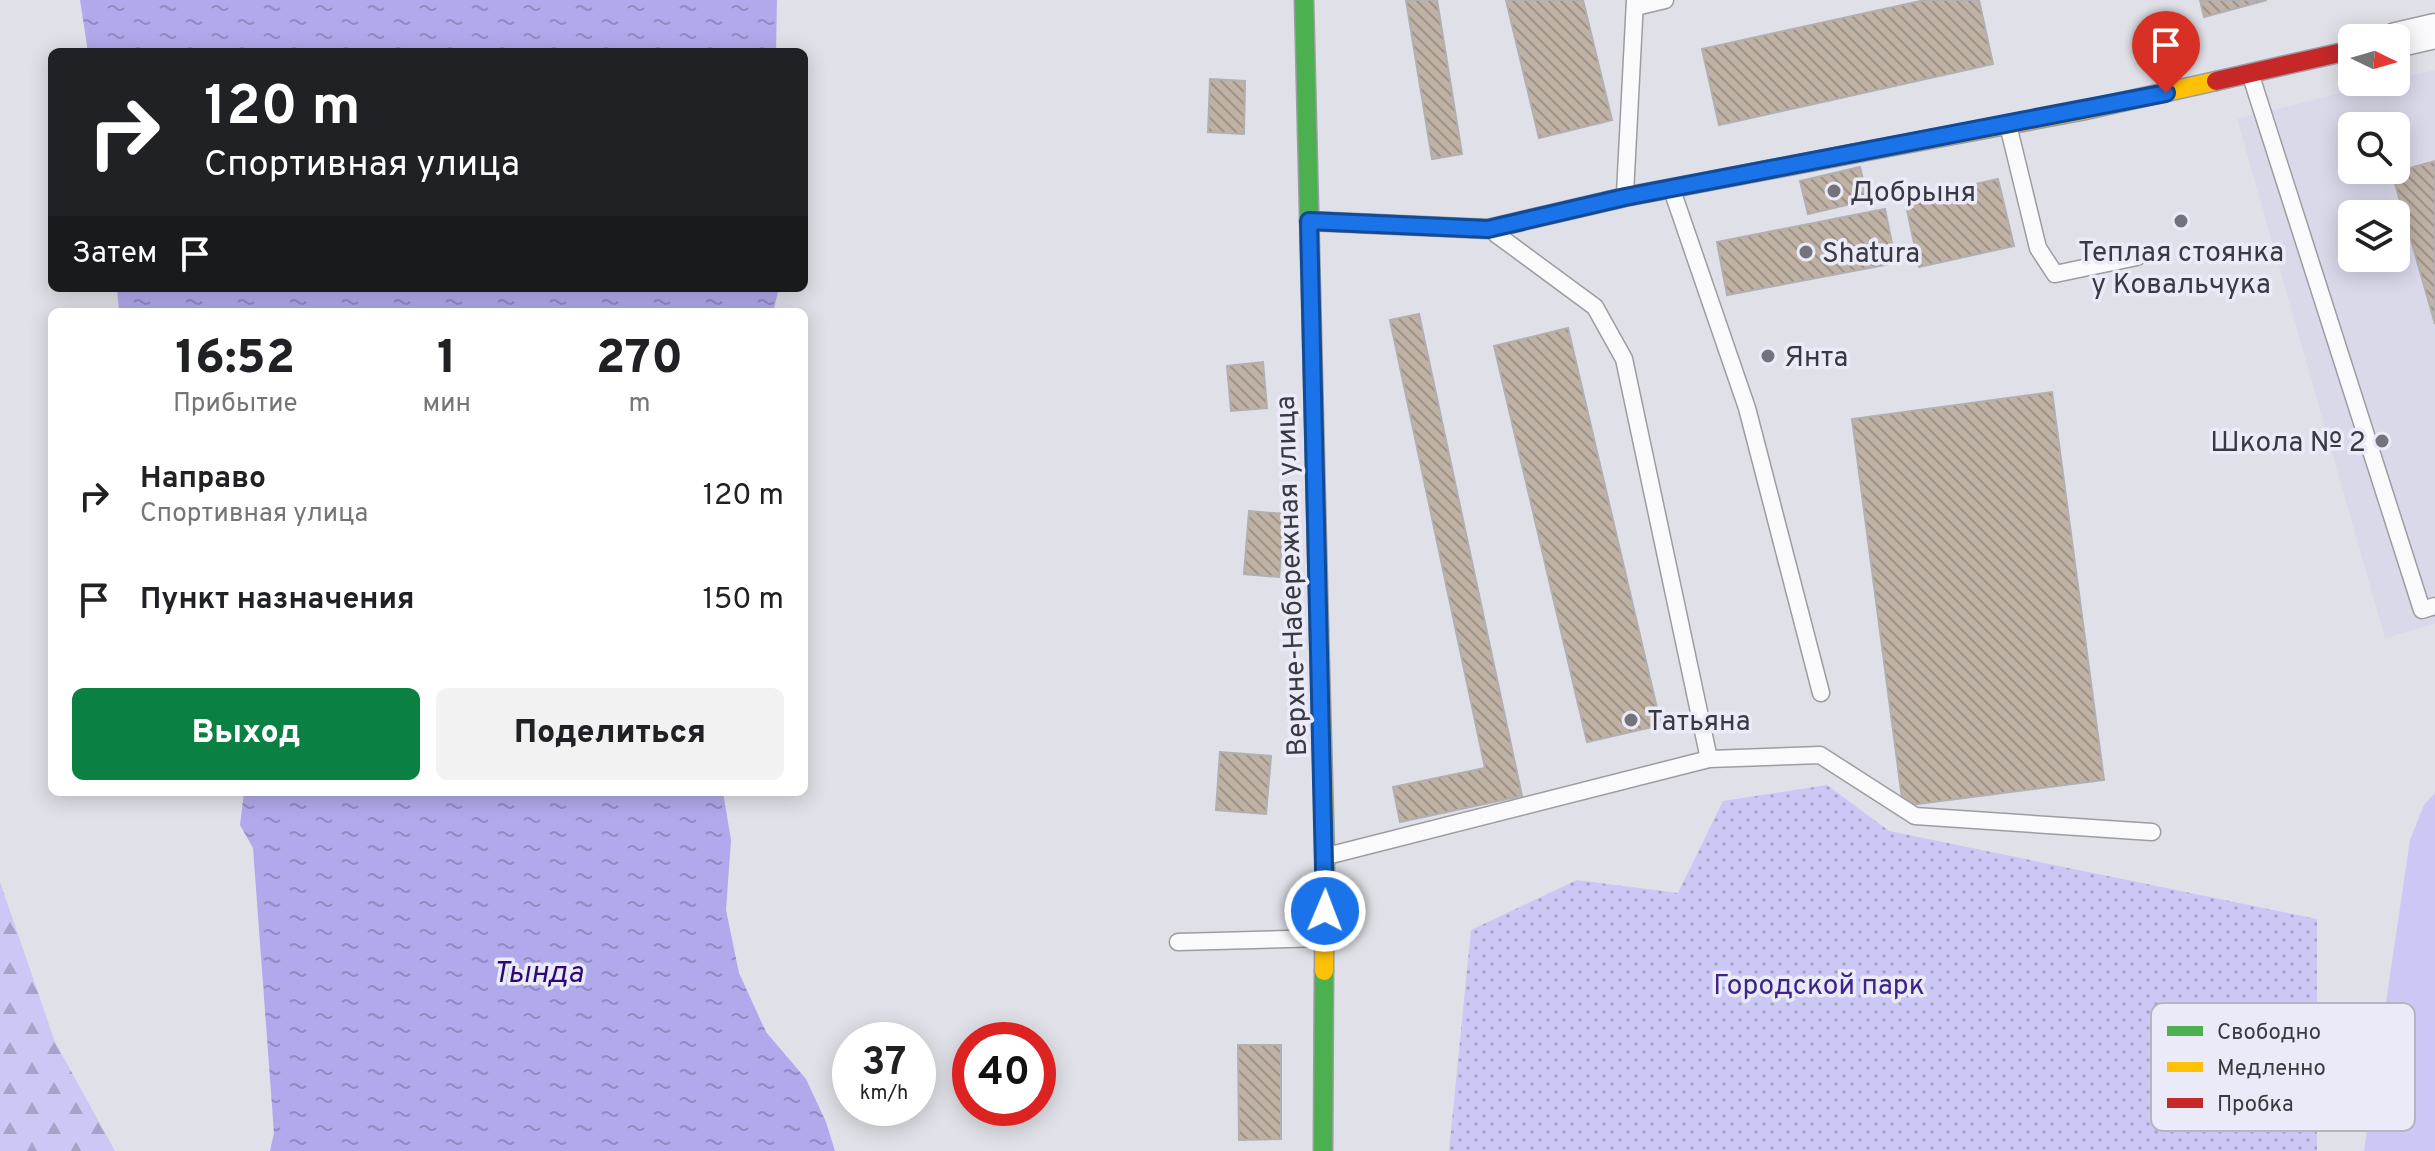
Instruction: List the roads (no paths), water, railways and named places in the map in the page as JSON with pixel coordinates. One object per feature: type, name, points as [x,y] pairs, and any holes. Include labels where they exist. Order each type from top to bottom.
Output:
[{"type":"street","name":"Верхне-Набережная улица","points":[[1304,0],[1325,856],[1323,1151]]},
{"type":"street","points":[[2410,37],[2435,31]]},
{"type":"street","points":[[1309,221],[1488,229],[1625,197],[2081,111],[2338,53]]},
{"type":"lane","points":[[1625,197],[1636,3],[1665,0]]},
{"type":"lane","points":[[2251,75],[2422,610],[2435,606]]},
{"type":"lane","points":[[2008,123],[2038,248],[2055,274],[2137,257]]},
{"type":"lane","points":[[1672,188],[1747,408],[1821,693]]},
{"type":"lane","points":[[1488,229],[1595,307],[1624,359],[1709,759]]},
{"type":"lane","points":[[1325,856],[1709,759],[1820,755],[1915,816],[2152,832]]},
{"type":"lane","points":[[1178,942],[1325,938]]},
{"type":"water","points":[[80,0],[777,0],[776,48],[87,48]]},
{"type":"water","points":[[117,292],[778,292],[774,308],[119,308]]},
{"type":"water","name":"Тында","points":[[244,796],[724,796],[731,840],[726,910],[739,973],[766,1032],[806,1079],[826,1122],[835,1151],[270,1151],[274,1133],[253,848],[240,825]]},
{"type":"place","name":"Добрыня","points":[[1834,191]]},
{"type":"place","name":"Теплая стоянка у Ковальчука","points":[[2181,221]]},
{"type":"place","name":"Shatura","points":[[1806,252]]},
{"type":"place","name":"Янта","points":[[1768,356]]},
{"type":"place","name":"Школа № 2","points":[[2382,441]]},
{"type":"place","name":"Татьяна","points":[[1631,720]]},
{"type":"park label","name":"Городской парк","points":[[1819,984]]}]
